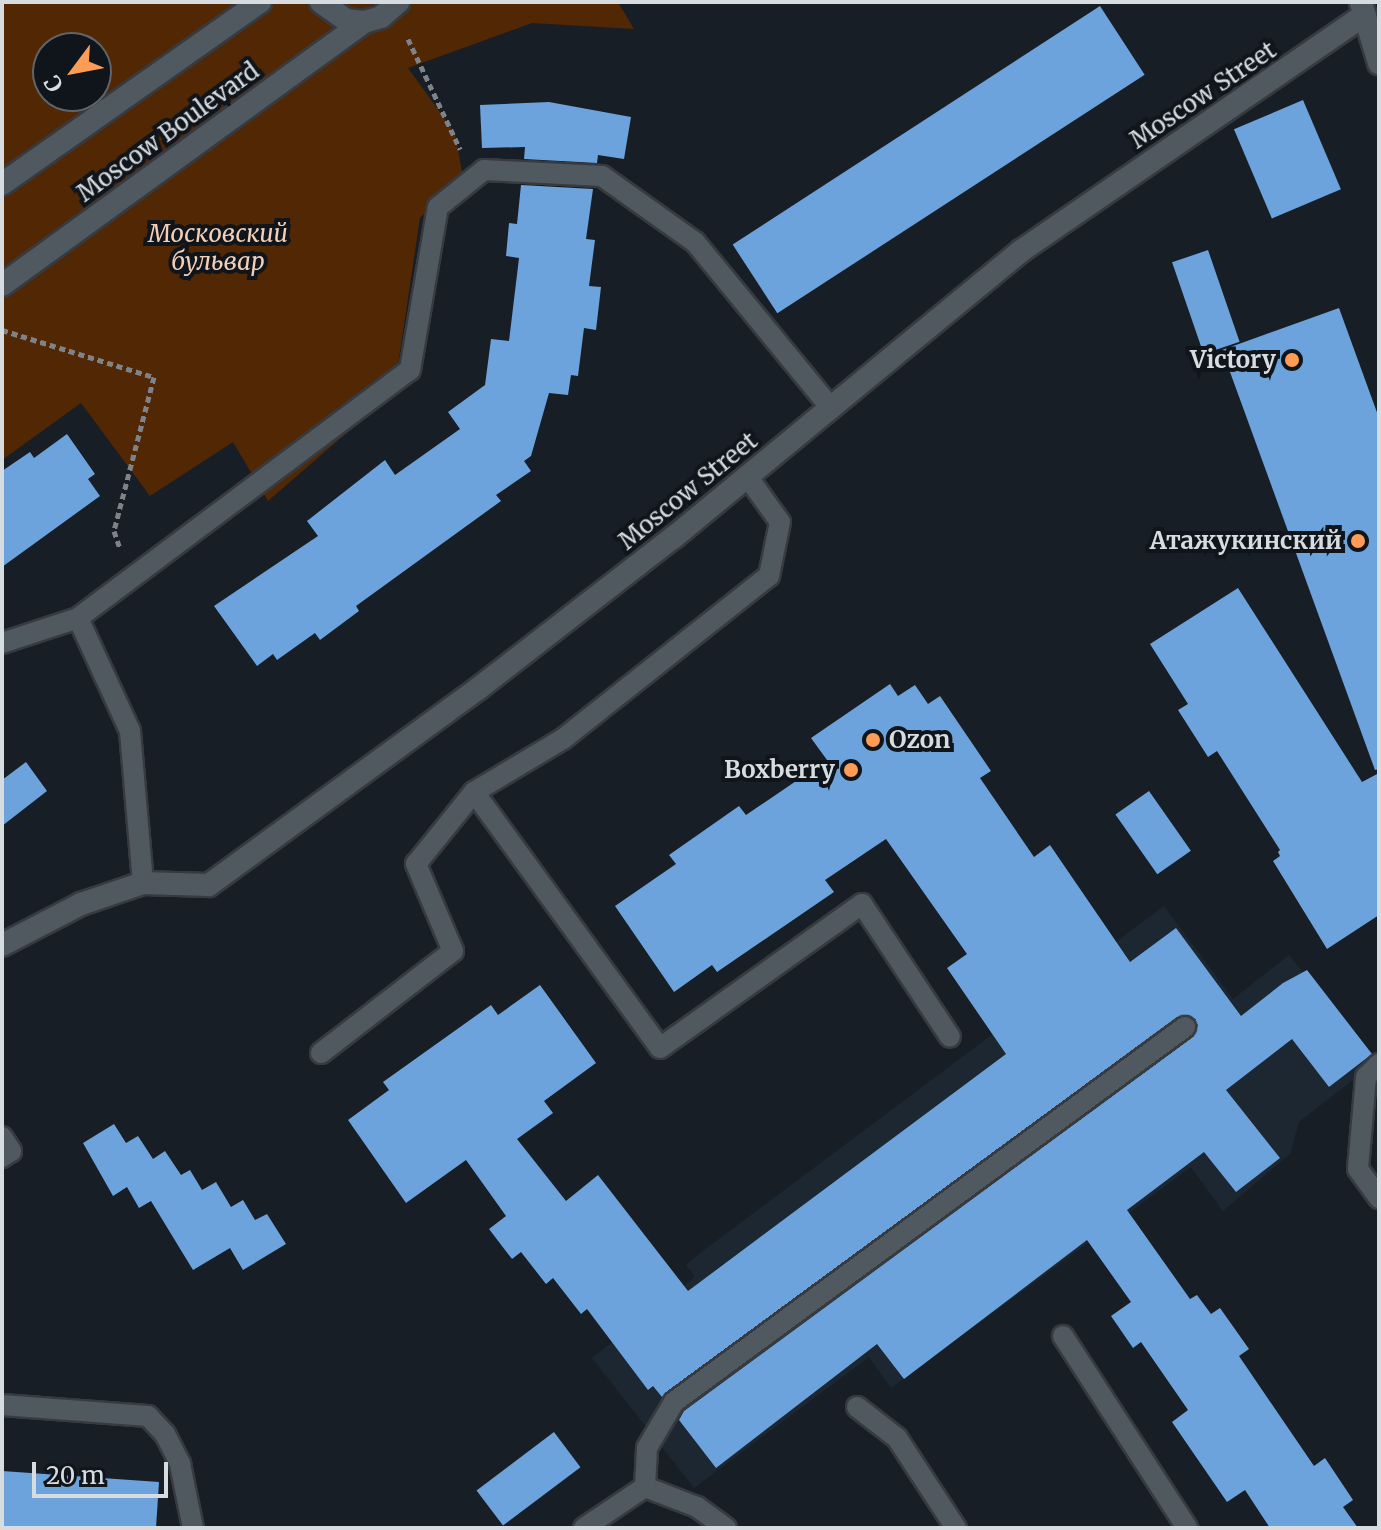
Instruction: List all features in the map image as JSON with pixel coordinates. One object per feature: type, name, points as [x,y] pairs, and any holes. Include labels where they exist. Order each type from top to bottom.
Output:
[{"type":"street","points":[[2,184],[260,2]]},
{"type":"street","points":[[321,2],[346,20],[364,22]]},
{"type":"street","name":"Moscow Boulevard","points":[[2,285],[364,22],[381,17],[397,4]]},
{"type":"street","points":[[1363,9],[1379,63]]},
{"type":"street","name":"Moscow Street","points":[[2,945],[81,904],[143,883],[209,885],[479,688],[747,476],[1021,251],[1363,9]]},
{"type":"lane","points":[[2,643],[78,618],[410,370],[438,207],[484,170],[602,176],[695,242],[831,408]]},
{"type":"lane","points":[[321,1053],[453,951],[416,864],[474,792],[563,739],[769,576],[780,522],[747,476]]},
{"type":"lane","points":[[78,618],[130,731],[143,883]]},
{"type":"lane","points":[[474,792],[660,1048],[862,904],[950,1037]]},
{"type":"lane","points":[[645,1487],[647,1448],[674,1402],[1185,1027]]},
{"type":"lane","points":[[1379,1064],[1366,1077],[1358,1169],[1379,1198]]},
{"type":"lane","points":[[2,1137],[11,1151],[2,1157]]},
{"type":"lane","points":[[1063,1336],[1187,1528]]},
{"type":"lane","points":[[2,1405],[148,1416],[165,1434],[180,1464],[193,1528]]},
{"type":"lane","points":[[857,1407],[897,1438],[956,1528]]},
{"type":"lane","points":[[584,1528],[645,1487]]},
{"type":"lane","points":[[645,1487],[697,1507],[726,1528]]},
{"type":"path","points":[[397,4],[401,24],[473,180]]},
{"type":"path","points":[[2,330],[154,377],[114,531],[131,579]]},
{"type":"shaded area","points":[[1164,906],[1233,999],[1289,955],[1376,1062],[1299,1122],[1290,1154],[1223,1211],[1191,1167],[891,1388],[869,1357],[694,1488],[592,1358],[695,1277],[686,1265],[704,1250]]},
{"type":"green space","name":"Московский бульвар","points":[[3,2],[618,2],[634,29],[532,23],[408,68],[455,133],[463,177],[420,218],[394,392],[268,501],[233,442],[150,496],[81,403],[2,460]]},
{"type":"building","points":[[1100,6],[1145,75],[777,313],[733,245]]},
{"type":"building","points":[[1303,100],[1341,189],[1272,219],[1234,129]]},
{"type":"building","points":[[549,102],[631,117],[624,159],[598,155],[597,163],[524,159],[525,147],[482,148],[480,105]]},
{"type":"building","points":[[521,185],[593,189],[586,239],[595,240],[589,286],[601,287],[596,330],[584,328],[578,376],[571,375],[568,395],[549,393],[531,456],[524,461],[531,471],[496,495],[501,501],[356,606],[359,611],[320,640],[315,633],[277,660],[273,654],[257,666],[214,606],[318,536],[307,521],[385,460],[395,475],[460,429],[448,412],[485,385],[491,339],[509,341],[519,258],[506,256],[509,223],[517,224]]},
{"type":"building","points":[[1208,250],[1240,342],[1204,354],[1172,262]]},
{"type":"building","points":[[1339,308],[1379,418],[1379,769],[1375,770],[1222,350]]},
{"type":"building","points":[[67,434],[95,474],[88,479],[100,496],[2,567],[2,471],[30,452],[34,458]]},
{"type":"building","points":[[1238,588],[1362,782],[1379,773],[1379,915],[1327,949],[1273,861],[1280,856],[1280,850],[1217,751],[1208,757],[1178,710],[1188,704],[1150,644]]},
{"type":"building","points":[[890,684],[898,696],[915,685],[928,704],[940,696],[991,771],[980,778],[1034,857],[1050,845],[1130,962],[1176,928],[1241,1016],[1283,983],[1307,970],[1372,1054],[1329,1087],[1292,1039],[1226,1090],[1280,1158],[1236,1192],[1204,1152],[1127,1210],[1190,1299],[1197,1295],[1211,1314],[1220,1308],[1249,1349],[1239,1356],[1314,1466],[1325,1458],[1353,1500],[1343,1507],[1358,1528],[1270,1528],[1245,1490],[1227,1502],[1172,1422],[1188,1410],[1141,1342],[1133,1348],[1111,1316],[1131,1302],[1087,1240],[904,1379],[877,1344],[716,1468],[679,1420],[684,1411],[1193,1037],[1198,1025],[1189,1015],[1177,1017],[662,1397],[653,1386],[648,1390],[587,1309],[581,1314],[553,1278],[546,1284],[521,1252],[512,1259],[489,1229],[506,1216],[466,1160],[406,1203],[348,1120],[389,1090],[383,1082],[491,1005],[498,1015],[540,985],[596,1063],[544,1101],[553,1113],[517,1139],[566,1201],[598,1175],[688,1291],[1006,1054],[947,968],[967,954],[886,839],[825,880],[834,892],[717,972],[712,965],[674,992],[615,906],[676,864],[669,855],[739,806],[746,815],[827,760],[811,738]]},
{"type":"building","points":[[26,762],[47,791],[2,826],[2,780]]},
{"type":"building","points":[[1149,791],[1191,851],[1157,874],[1115,815]]},
{"type":"building","points":[[114,1124],[126,1143],[138,1136],[153,1159],[165,1151],[181,1175],[190,1170],[202,1190],[216,1182],[231,1207],[243,1200],[255,1220],[267,1214],[286,1244],[243,1270],[230,1248],[193,1270],[151,1201],[139,1208],[127,1187],[113,1196],[83,1143]]},
{"type":"building","points":[[554,1432],[580,1467],[503,1526],[477,1490]]},
{"type":"building","points":[[2,1471],[159,1482],[156,1528],[2,1528]]},
{"type":"place","name":"Victory","points":[[1292,360]]},
{"type":"place","name":"Атажукинский","points":[[1358,541]]},
{"type":"place","name":"Ozon","points":[[873,740]]},
{"type":"place","name":"Boxberry","points":[[851,770]]}]
